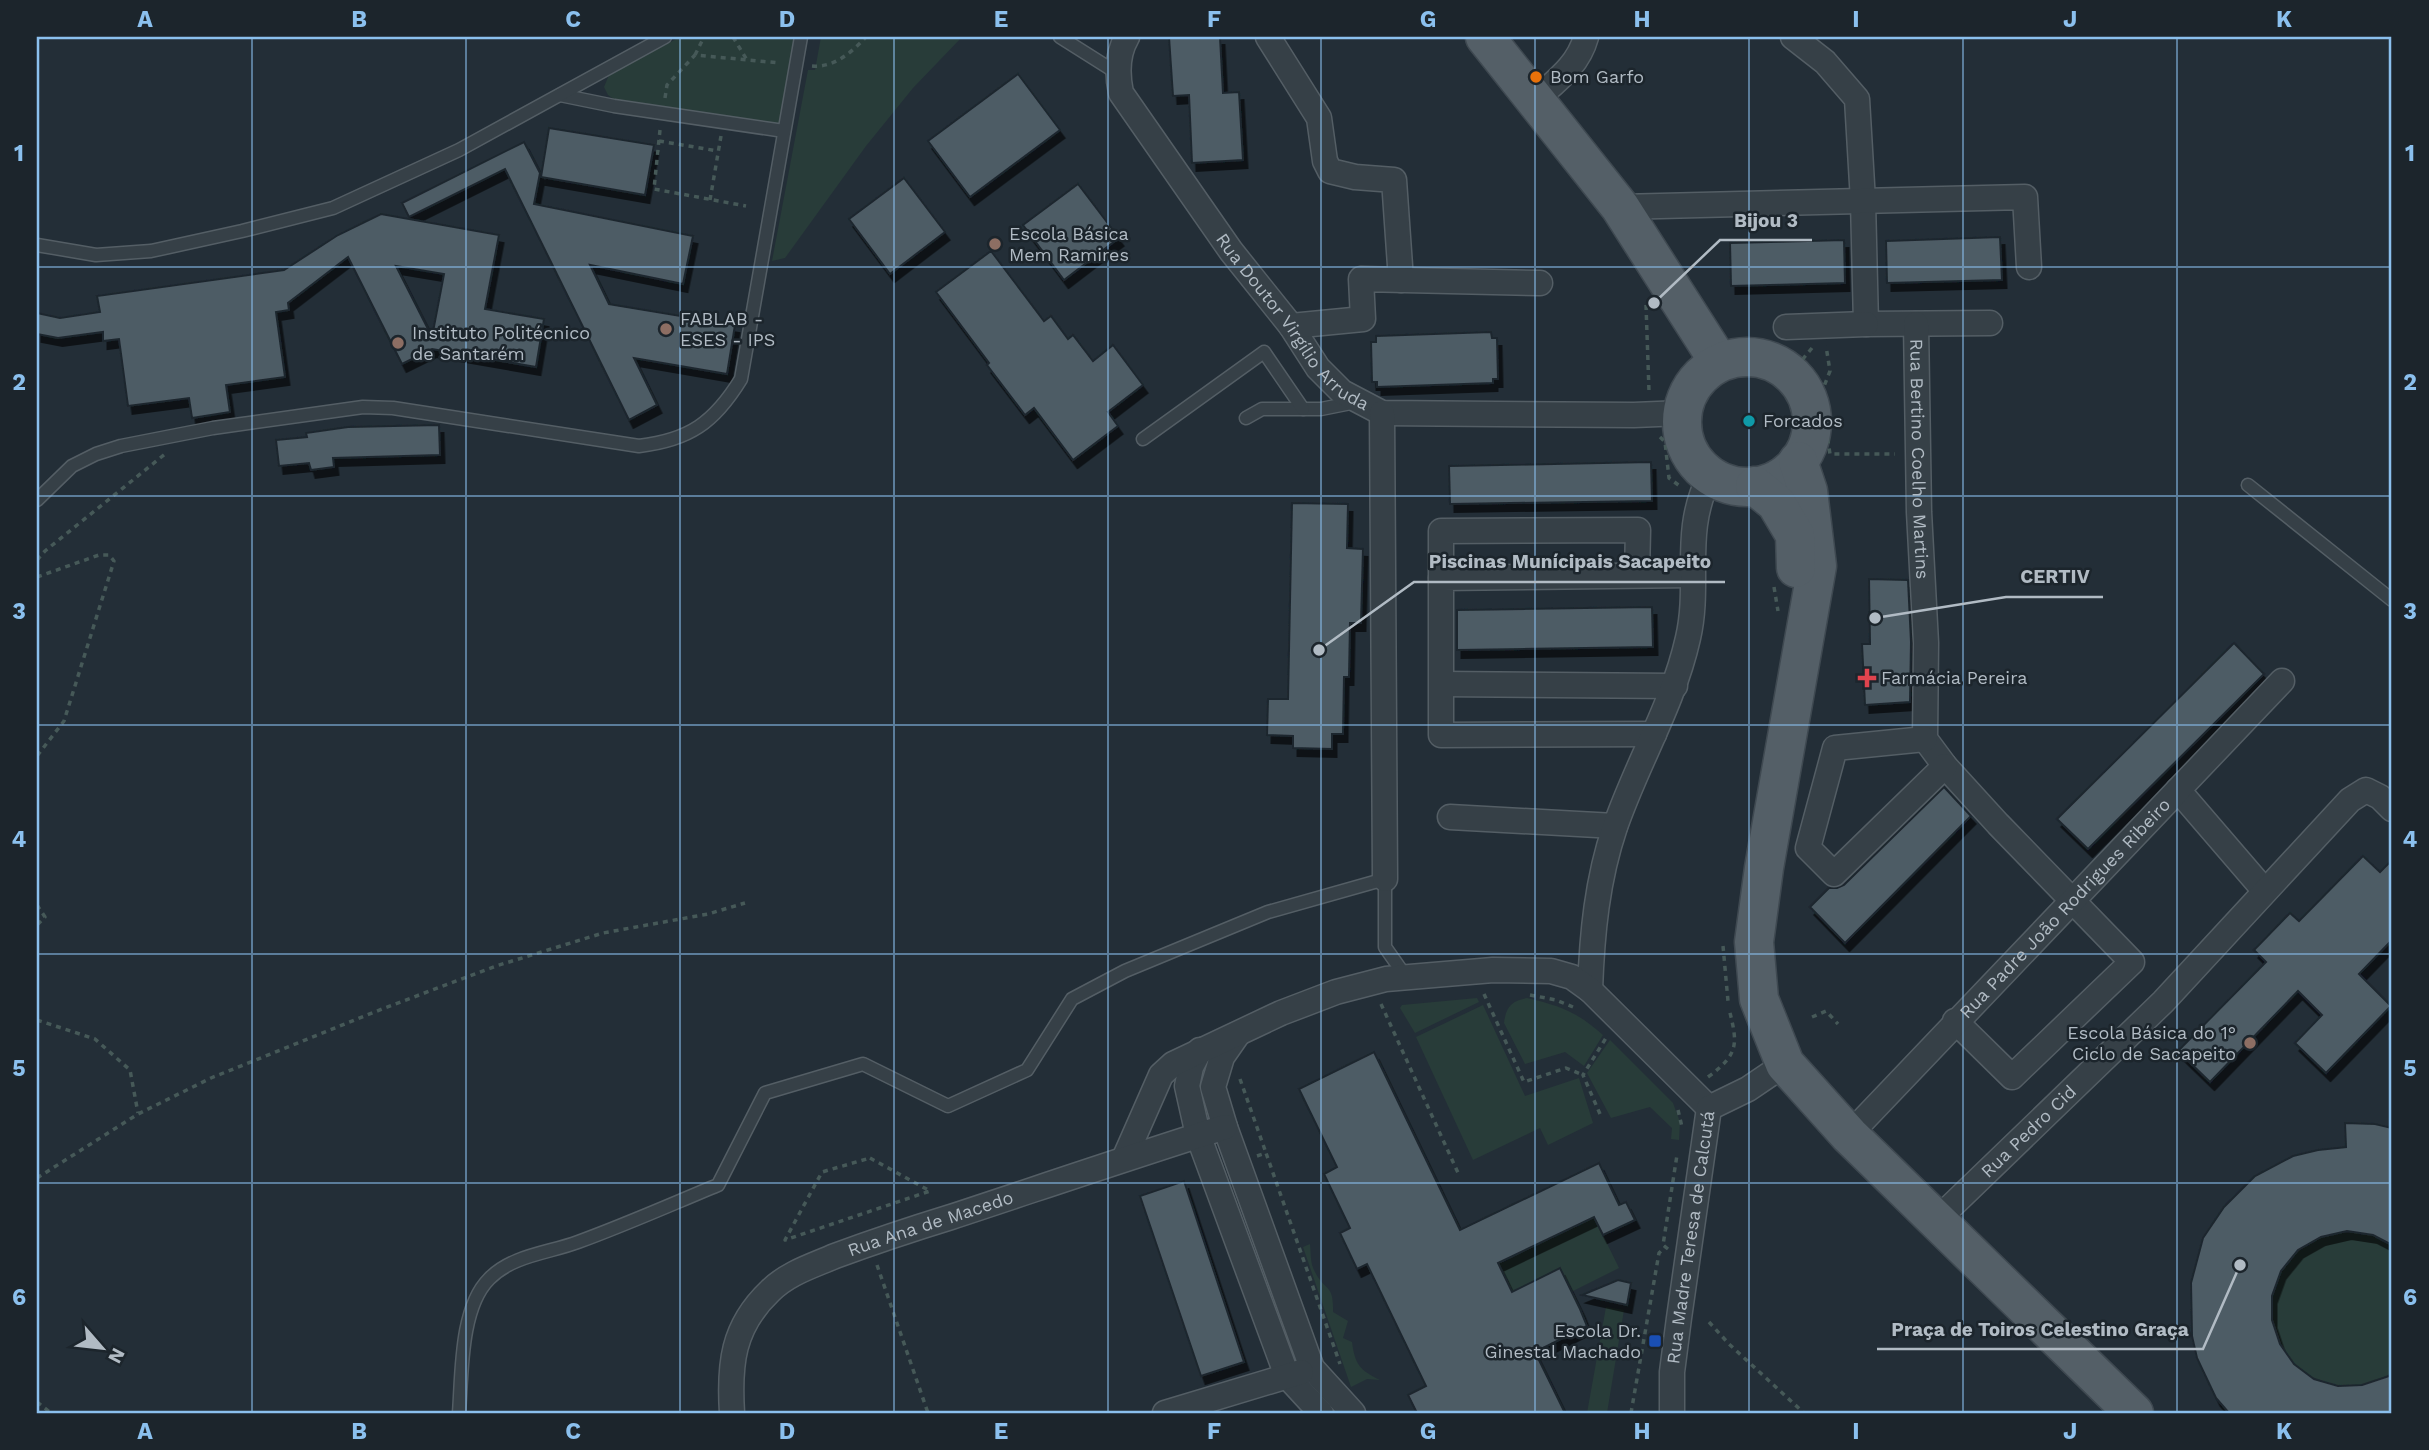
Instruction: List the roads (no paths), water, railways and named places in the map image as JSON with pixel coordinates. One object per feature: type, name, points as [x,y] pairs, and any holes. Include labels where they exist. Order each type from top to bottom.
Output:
[{"type":"main road","points":[[1485,37],[1620,206],[1719,362]]},
{"type":"main road","points":[[1740,356],[1762,358],[1781,366],[1797,380],[1808,399],[1812,421],[1808,442],[1798,461],[1779,478],[1755,486],[1705,485],[1683,437],[1665,414],[1701,375],[1719,362],[1740,356]]},
{"type":"main road","points":[[1791,622],[1817,566],[1808,491],[1798,461]]},
{"type":"main road","points":[[1755,486],[1776,503],[1795,535],[1797,581],[1754,942],[1759,999],[1785,1064],[1849,1135],[2134,1413]]},
{"type":"street","points":[[1117,73],[1127,37]]},
{"type":"street","points":[[1268,37],[1319,118],[1325,161],[1330,171],[1355,177],[1394,180],[1401,280]]},
{"type":"street","points":[[1534,101],[1574,65],[1586,37]]},
{"type":"street","points":[[1793,37],[1825,62],[1857,99],[1866,324]]},
{"type":"street","name":"Rua Doutor Virgílio Arruda","points":[[1117,73],[1121,93],[1231,251],[1291,326],[1318,368],[1342,392],[1382,413],[1665,414]]},
{"type":"street","points":[[1620,206],[2025,197],[2029,267]]},
{"type":"street","points":[[1291,326],[1363,319],[1361,279],[1541,283]]},
{"type":"street","points":[[1916,324],[1990,323]]},
{"type":"street","name":"Rua Bertino Coelho Martins","points":[[1786,327],[1916,324],[1917,454],[1926,643],[1924,739]]},
{"type":"street","points":[[1382,413],[1385,879]]},
{"type":"street","points":[[1586,1001],[1594,914],[1615,825],[1675,685],[1689,635],[1695,515],[1705,485]]},
{"type":"street","points":[[1637,575],[1639,530],[1441,531],[1441,735],[1654,734]]},
{"type":"street","points":[[1441,578],[1692,575]]},
{"type":"street","name":"Rua Padre João Rodrigues Ribeiro","points":[[1849,1135],[2282,681]]},
{"type":"street","points":[[1442,684],[1675,685]]},
{"type":"street","points":[[1945,766],[1834,874],[1808,848],[1835,748],[1924,739],[1998,824],[2132,961],[2012,1077],[1955,1021]]},
{"type":"street","points":[[2178,790],[2264,890]]},
{"type":"street","name":"Rua Pedro Cid","points":[[1938,1219],[2163,1002],[2350,800],[2366,790],[2380,797],[2392,809]]},
{"type":"street","points":[[1450,817],[1615,825]]},
{"type":"street","points":[[1124,1159],[1161,1075],[1173,1064],[1281,1013],[1336,992],[1386,979],[1406,977],[1493,970],[1551,971],[1572,977],[1586,1001],[1709,1108]]},
{"type":"street","points":[[1238,1034],[1223,1057],[1213,1087],[1224,1127],[1312,1368],[1353,1413]]},
{"type":"street","points":[[1200,1050],[1191,1067],[1187,1086],[1198,1135],[1287,1376],[1321,1413]]},
{"type":"street","name":"Rua Madre Teresa de Calcutá","points":[[1672,1413],[1672,1372],[1709,1108],[1748,1090],[1785,1064]]},
{"type":"street","name":"Rua Ana de Macedo","points":[[732,1413],[730,1368],[746,1321],[758,1303],[784,1279],[802,1269],[869,1243],[1224,1127]]},
{"type":"street","points":[[1165,1413],[1312,1368]]},
{"type":"lane","points":[[37,245],[96,255],[152,251],[333,208],[459,150],[665,37]]},
{"type":"lane","points":[[37,500],[72,466],[121,446],[198,430],[363,407],[393,408],[639,446],[664,443],[692,433],[729,400],[741,379],[802,37]]},
{"type":"lane","points":[[1060,37],[1117,73]]},
{"type":"lane","points":[[560,95],[784,131]]},
{"type":"lane","points":[[1143,439],[1265,352],[1303,409]]},
{"type":"lane","points":[[1246,418],[1262,409],[1321,409],[1360,401]]},
{"type":"lane","points":[[2248,485],[2392,600]]},
{"type":"lane","points":[[459,1413],[464,1343],[474,1304],[489,1279],[516,1261],[578,1242],[718,1185],[765,1093],[863,1064],[948,1106],[1027,1070],[1072,999],[1125,971],[1268,912],[1385,879],[1385,947],[1406,977]]},
{"type":"place","name":"Bom Garfo","points":[[1536,77]]},
{"type":"place","name":"Escola Básica Mem Ramires","points":[[995,244]]},
{"type":"place","name":"Bijou 3","points":[[1654,303]]},
{"type":"place","name":"FABLAB - ESES - IPS","points":[[666,329]]},
{"type":"place","name":"Instituto Politécnico de Santarém","points":[[398,343]]},
{"type":"place","name":"Forcados","points":[[1749,421]]},
{"type":"place","name":"CERTIV","points":[[1875,618]]},
{"type":"place","name":"Piscinas Munícipais Sacapeito","points":[[1319,650]]},
{"type":"place","name":"Farmácia Pereira","points":[[1867,678]]},
{"type":"place","name":"Escola Básica do 1° Ciclo de Sacapeito","points":[[2250,1043]]},
{"type":"place","name":"Praça de Toiros Celestino Graça","points":[[2240,1265]]},
{"type":"place","name":"Escola Dr. Ginestal Machado","points":[[1655,1341]]}]
